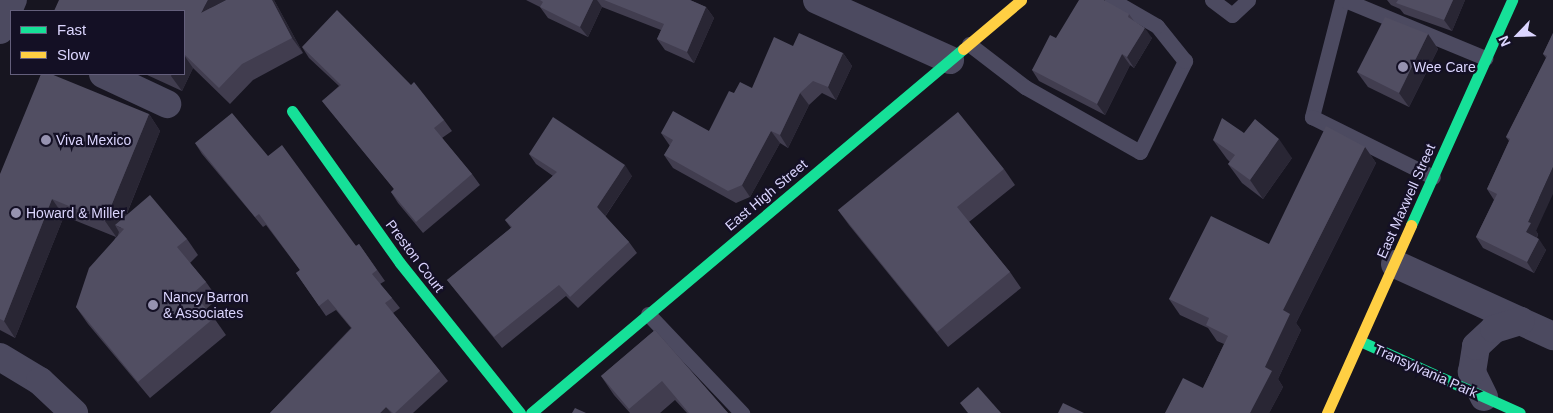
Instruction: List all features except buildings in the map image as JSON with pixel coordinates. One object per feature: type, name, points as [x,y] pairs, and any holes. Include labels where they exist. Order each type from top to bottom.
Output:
[{"type":"main road","name":"East High Street","points":[[531,413],[1021,0]]},
{"type":"main road","name":"East Maxwell Street","points":[[1328,413],[1512,0]]},
{"type":"main road","name":"Preston Court","points":[[292,111],[400,263],[520,413]]},
{"type":"main road","name":"Transylvania Park","points":[[1360,341],[1520,413]]},
{"type":"street","points":[[3,28],[12,0]]},
{"type":"street","points":[[817,0],[959,52]]},
{"type":"street","points":[[105,75],[167,104]]},
{"type":"street","points":[[1394,264],[1553,336]]},
{"type":"street","points":[[1484,397],[1472,372],[1476,346],[1494,329],[1521,321]]},
{"type":"street","points":[[0,357],[40,381],[74,413]]},
{"type":"lane","points":[[959,52],[1140,152],[1185,61],[1157,26],[1112,0]]},
{"type":"lane","points":[[1212,0],[1232,15],[1248,0]]},
{"type":"lane","points":[[1433,178],[1312,117],[1343,0],[1485,58]]},
{"type":"lane","points":[[648,314],[742,413]]},
{"type":"traffic: fast","points":[[1411,225],[1512,0]]},
{"type":"traffic: fast","points":[[531,413],[963,49]]},
{"type":"traffic: fast","points":[[292,111],[400,263],[520,413]]},
{"type":"traffic: fast","points":[[1360,341],[1520,413]]},
{"type":"traffic: slow","points":[[963,49],[1021,0]]},
{"type":"traffic: slow","points":[[1327,413],[1411,225]]},
{"type":"place","name":"Wee Care","points":[[1403,67]]},
{"type":"place","name":"Viva Mexico","points":[[46,140]]},
{"type":"place","name":"Howard & Miller","points":[[16,213]]},
{"type":"place","name":"Nancy Barron & Associates","points":[[153,305]]}]
